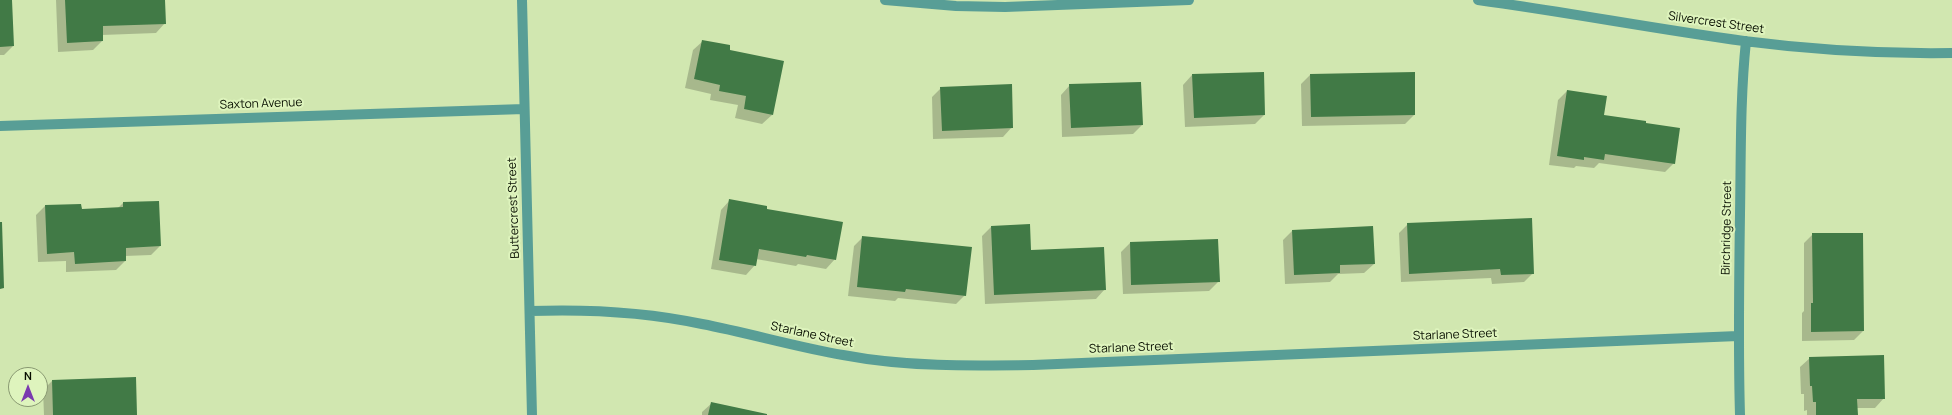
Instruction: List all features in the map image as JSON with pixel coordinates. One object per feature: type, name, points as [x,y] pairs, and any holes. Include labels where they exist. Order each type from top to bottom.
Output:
[{"type":"street","name":"Buttercrest Street","points":[[522,0],[532,415]]},
{"type":"street","points":[[885,0],[956,6],[1005,7],[1189,0]]},
{"type":"street","name":"Silvercrest Street","points":[[1478,0],[1746,41],[1856,51],[1952,53]]},
{"type":"street","name":"Birchridge Street","points":[[1740,415],[1738,336],[1741,103],[1746,41]]},
{"type":"street","name":"Saxton Avenue","points":[[0,126],[524,109]]},
{"type":"street","name":"Starlane Street","points":[[530,311],[598,312],[649,316],[700,323],[843,355],[906,364],[952,367],[1049,365],[1738,336]]},
{"type":"building","points":[[0,0],[12,0],[14,46],[0,47]]},
{"type":"building","points":[[65,0],[165,0],[166,24],[103,26],[103,41],[67,43]]},
{"type":"building","points":[[702,40],[730,45],[730,50],[784,61],[773,115],[744,109],[746,96],[719,91],[720,85],[694,79]]},
{"type":"building","points":[[1264,72],[1265,115],[1194,118],[1192,74]]},
{"type":"building","points":[[1415,72],[1415,115],[1311,117],[1310,74]]},
{"type":"building","points":[[1141,82],[1143,125],[1071,128],[1069,84]]},
{"type":"building","points":[[1012,84],[1013,128],[942,131],[940,87]]},
{"type":"building","points":[[1567,90],[1607,96],[1604,115],[1680,128],[1675,164],[1605,154],[1604,160],[1584,157],[1584,160],[1557,156]]},
{"type":"building","points":[[729,199],[767,206],[767,209],[843,222],[836,260],[807,255],[806,257],[759,249],[756,266],[719,260]]},
{"type":"building","points":[[159,201],[161,246],[126,248],[126,261],[75,264],[74,252],[47,254],[45,205],[81,204],[82,209],[123,207],[123,202]]},
{"type":"building","points":[[1532,218],[1534,274],[1501,275],[1500,269],[1409,274],[1407,223]]},
{"type":"building","points":[[0,222],[2,222],[4,288],[0,289]]},
{"type":"building","points":[[1030,224],[1031,250],[1104,247],[1106,290],[994,295],[991,226]]},
{"type":"building","points":[[1373,226],[1375,264],[1340,265],[1340,273],[1294,275],[1292,230]]},
{"type":"building","points":[[1812,233],[1863,233],[1864,331],[1811,332],[1811,303],[1813,303]]},
{"type":"building","points":[[862,236],[972,247],[966,296],[906,289],[905,292],[857,287]]},
{"type":"building","points":[[1218,239],[1220,282],[1131,285],[1130,242]]},
{"type":"building","points":[[1884,355],[1885,399],[1857,399],[1858,415],[1816,415],[1816,402],[1813,402],[1812,386],[1810,386],[1809,357]]},
{"type":"building","points":[[136,377],[137,415],[53,415],[52,380]]},
{"type":"building","points":[[711,402],[767,414],[767,415],[708,415]]}]
